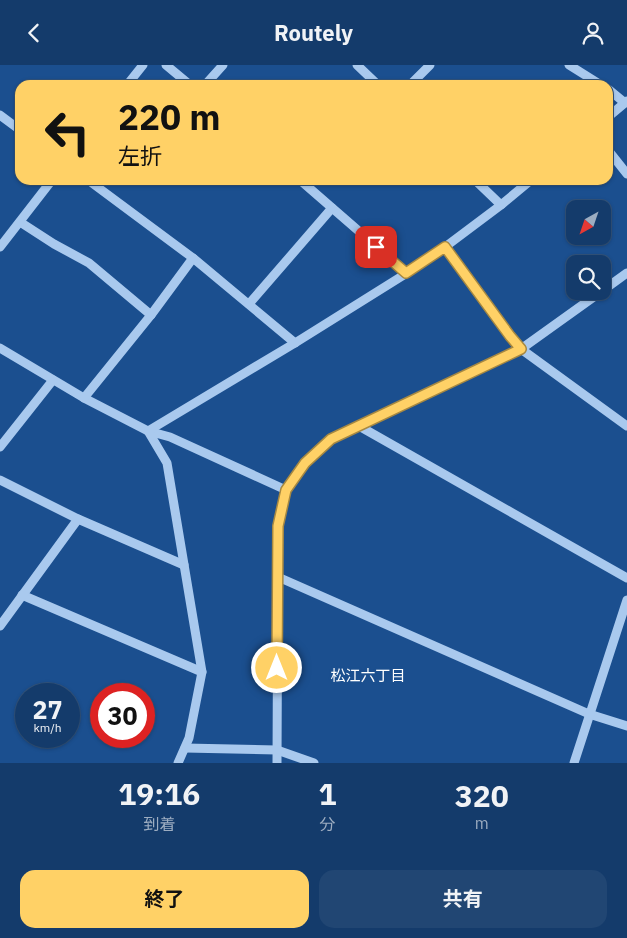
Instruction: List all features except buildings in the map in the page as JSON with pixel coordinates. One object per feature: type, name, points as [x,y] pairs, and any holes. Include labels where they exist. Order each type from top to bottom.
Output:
[{"type":"street","points":[[131,80],[143,65]]},
{"type":"street","points":[[166,65],[184,80]]},
{"type":"street","points":[[210,80],[223,65]]},
{"type":"street","points":[[357,65],[373,80]]},
{"type":"street","points":[[415,80],[430,65]]},
{"type":"street","points":[[568,65],[593,80]]},
{"type":"street","points":[[613,93],[626,102],[613,113]]},
{"type":"street","points":[[0,115],[15,126]]},
{"type":"street","points":[[613,156],[627,174]]},
{"type":"street","points":[[0,247],[48,185]]},
{"type":"street","points":[[95,185],[193,258],[295,343]]},
{"type":"street","points":[[306,185],[406,273]]},
{"type":"street","points":[[481,185],[501,205]]},
{"type":"street","points":[[148,431],[295,343],[406,273],[445,247],[525,185]]},
{"type":"street","points":[[249,304],[332,208]]},
{"type":"street","points":[[20,223],[90,263],[151,315]]},
{"type":"street","points":[[445,247],[521,349],[627,426]]},
{"type":"street","points":[[84,398],[151,315],[193,258]]},
{"type":"street","points":[[611,285],[627,273]]},
{"type":"street","points":[[277,763],[278,526],[286,490],[305,463],[331,439],[521,349],[589,300]]},
{"type":"street","points":[[0,348],[84,398],[148,431],[170,437],[286,490]]},
{"type":"street","points":[[0,447],[53,380]]},
{"type":"street","points":[[359,425],[627,578]]},
{"type":"street","points":[[148,431],[167,463],[202,671],[189,738],[178,763]]},
{"type":"street","points":[[0,480],[78,519],[184,565]]},
{"type":"street","points":[[0,626],[3,615],[22,595],[78,519]]},
{"type":"street","points":[[278,577],[589,714],[627,726]]},
{"type":"street","points":[[22,595],[202,671]]},
{"type":"street","points":[[574,763],[627,600]]},
{"type":"street","points":[[185,748],[277,750],[314,763]]},
{"type":"district","name":"松江六丁目","points":[[368,675]]},
{"type":"route","points":[[277,668],[278,526],[286,490],[305,463],[331,439],[521,349],[445,247],[406,273],[376,247]]}]
